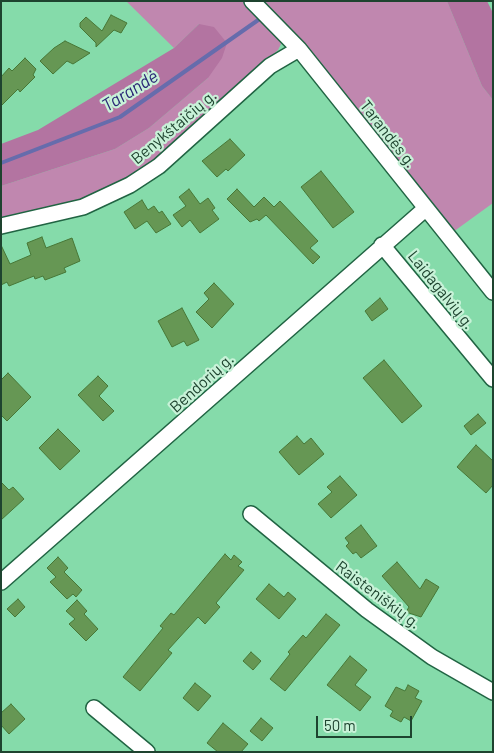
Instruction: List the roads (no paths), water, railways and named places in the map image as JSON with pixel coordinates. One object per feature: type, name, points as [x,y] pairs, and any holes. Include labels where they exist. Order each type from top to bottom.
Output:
[{"type":"street","name":"Tarandės g.","points":[[252,1],[299,49],[493,292]]},
{"type":"street","name":"Benykštaičių g.","points":[[1,226],[83,207],[130,185],[159,166],[270,66],[299,49]]},
{"type":"street","name":"Bendorių g.","points":[[1,582],[425,209]]},
{"type":"street","name":"Laidagalvių g.","points":[[382,245],[493,379]]},
{"type":"street","name":"Raisteniškių g.","points":[[251,514],[367,610],[432,657],[493,692]]},
{"type":"street","points":[[94,708],[147,752]]},
{"type":"waterway","name":"Tarandė","points":[[1,163],[120,117],[261,18]]}]
